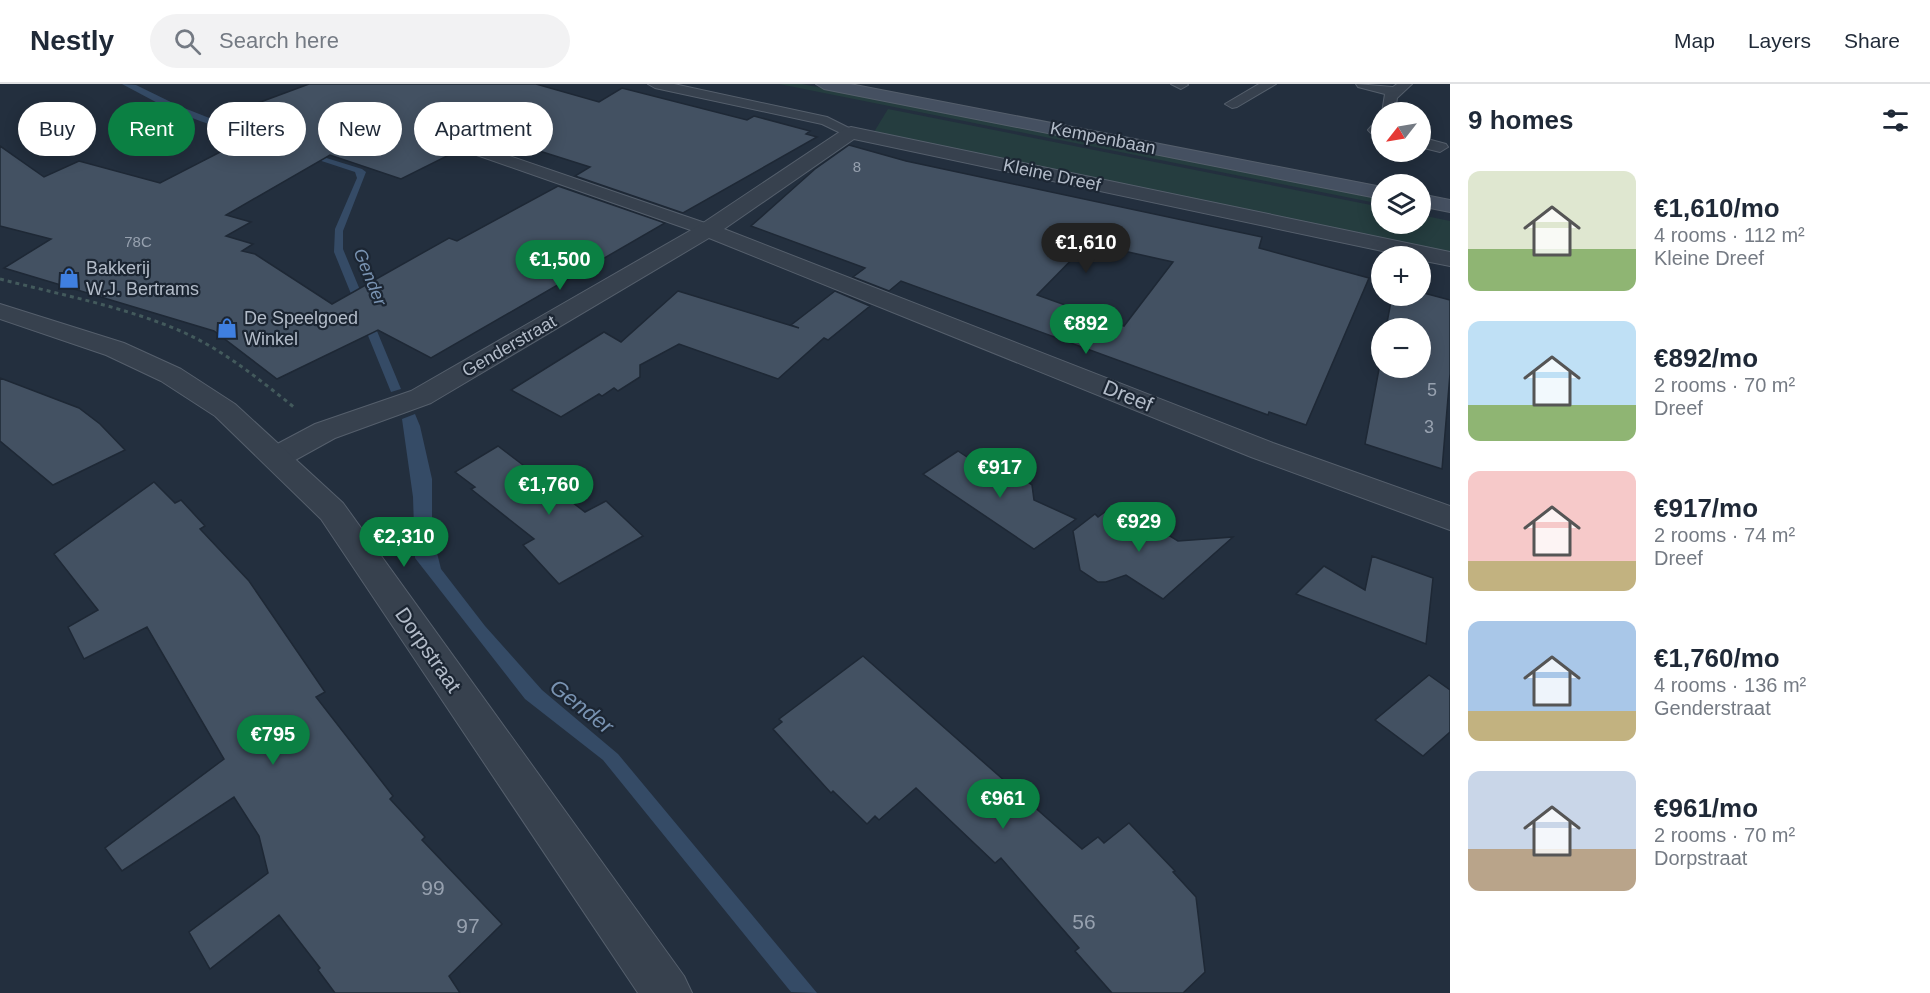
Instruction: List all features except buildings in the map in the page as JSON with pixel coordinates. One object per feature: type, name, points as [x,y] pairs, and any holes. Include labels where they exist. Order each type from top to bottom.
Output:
[{"type":"main road","name":"Kempenbaan","points":[[824,84],[1371,185]]},
{"type":"main road","name":"Kempenbaan","points":[[860,84],[1371,184]]},
{"type":"main road","points":[[1431,189],[1450,192]]},
{"type":"main road","points":[[1431,202],[1450,206]]},
{"type":"street","name":"Genderstraat","points":[[277,457],[325,431],[421,397],[708,230],[851,133]]},
{"type":"street","name":"Kleine Dreef","points":[[851,133],[1450,260]]},
{"type":"street","name":"Dreef","points":[[708,230],[1262,450],[1450,518]]},
{"type":"street","name":"Dorpstraat","points":[[0,311],[115,349],[171,375],[225,410],[277,457],[332,512],[667,993]]},
{"type":"lane","name":"Kleine Dreef","points":[[656,84],[827,121],[851,133]]},
{"type":"lane","points":[[1232,104],[1269,84]]},
{"type":"lane","points":[[1364,84],[1401,88]]},
{"type":"lane","points":[[1389,102],[1390,97],[1401,88]]},
{"type":"lane","points":[[1431,145],[1440,147]]},
{"type":"lane","points":[[494,156],[708,230]]},
{"type":"green space","points":[[779,84],[802,84],[1371,196],[1371,202]]},
{"type":"green space","points":[[888,109],[1371,205],[1371,234],[1431,234],[1431,217],[1450,221],[1450,253],[1431,249],[1431,246],[1417,246],[874,132]]},
{"type":"water","points":[[122,84],[136,85],[171,102],[156,102]]},
{"type":"water","points":[[195,112],[207,117],[207,123],[195,119]]},
{"type":"water","points":[[306,152],[366,172],[343,231],[343,249],[401,389],[391,392],[334,252],[335,229],[357,178],[355,172],[306,156]]},
{"type":"water","points":[[415,414],[420,426],[432,479],[432,533],[441,569],[485,626],[542,690],[618,754],[817,993],[791,992],[603,760],[525,699],[415,558],[413,497],[402,419]]},
{"type":"place","name":"Bakkerij W.J. Bertrams","points":[[69,278]]},
{"type":"place","name":"De Speelgoed Winkel","points":[[227,328]]},
{"type":"water label","name":"Gender","points":[[370,277]]},
{"type":"water label","name":"Gender","points":[[582,706]]}]
